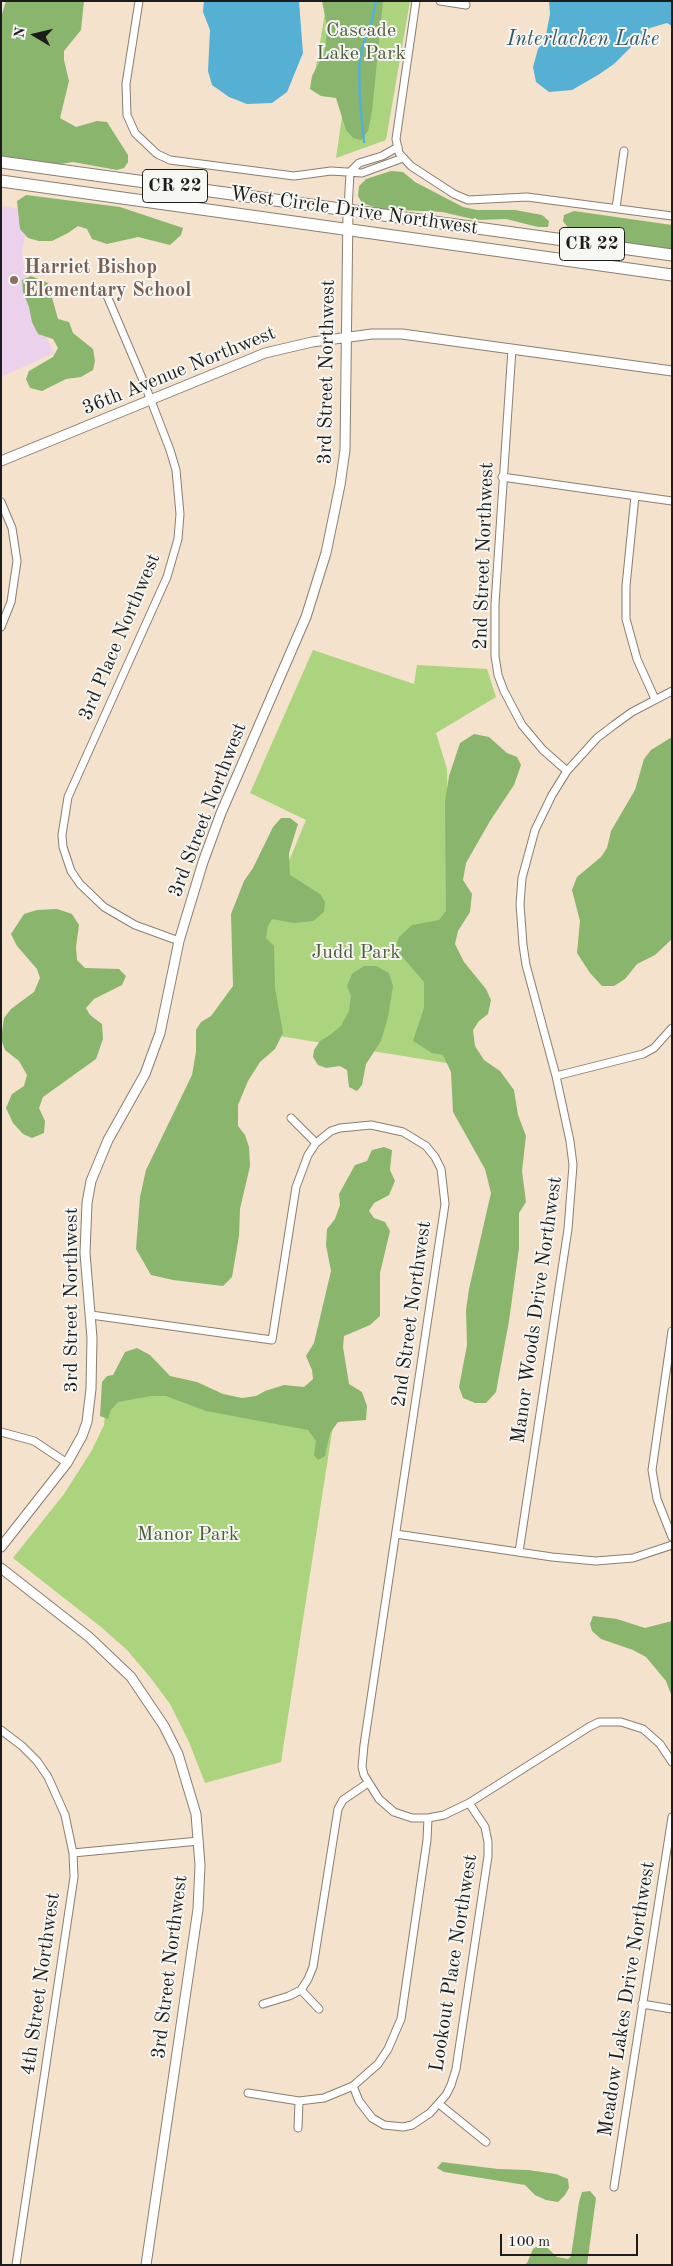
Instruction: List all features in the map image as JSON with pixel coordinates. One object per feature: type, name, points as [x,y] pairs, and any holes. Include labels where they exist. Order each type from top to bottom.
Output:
[{"type":"main road","name":"West Circle Drive Northwest","points":[[1,162],[672,255]]},
{"type":"main road","name":"West Circle Drive Northwest","points":[[1,181],[672,275]]},
{"type":"street","points":[[139,1],[126,84],[126,109],[130,125],[135,133],[149,149],[157,154],[170,160],[280,176],[335,171],[366,172],[403,158]]},
{"type":"street","points":[[416,1],[396,132],[398,147],[403,158],[418,171],[468,200],[527,197],[672,216]]},
{"type":"street","points":[[440,1],[466,5]]},
{"type":"street","points":[[350,172],[359,163],[382,156],[398,147]]},
{"type":"street","points":[[616,208],[624,151]]},
{"type":"street","name":"3rd Street Northwest","points":[[1,1548],[67,1463],[82,1436],[89,1410],[92,1338],[85,1253],[87,1203],[91,1182],[108,1140],[145,1074],[153,1054],[179,941],[203,862],[221,813],[318,586],[334,522],[344,459],[348,337],[347,229],[350,172]]},
{"type":"street","name":"3rd Place Northwest","points":[[106,291],[151,400],[176,470],[180,514],[178,539],[167,577],[73,785],[65,811],[62,835],[66,859],[71,871],[92,897],[127,921],[179,941]]},
{"type":"street","name":"36th Avenue Northwest","points":[[1,461],[280,348],[348,337],[402,334],[672,371]]},
{"type":"street","name":"2nd Street Northwest","points":[[512,349],[502,477],[495,604],[495,656],[498,675],[522,725],[543,750],[567,771]]},
{"type":"street","points":[[502,477],[672,501]]},
{"type":"street","points":[[634,496],[626,586],[626,619],[637,659],[655,699]]},
{"type":"street","points":[[1,502],[12,528],[17,561],[10,602],[1,628]]},
{"type":"street","name":"Manor Woods Drive Northwest","points":[[519,1552],[568,1229],[572,1182],[570,1141],[556,1076],[526,965],[520,904],[522,878],[535,830],[552,795],[567,771],[597,738],[632,712],[672,691]]},
{"type":"street","points":[[556,1076],[643,1054],[654,1048],[672,1028]]},
{"type":"street","points":[[91,1314],[272,1340],[296,1187],[305,1161],[316,1143],[291,1118]]},
{"type":"street","name":"2nd Street Northwest","points":[[316,1143],[331,1132],[347,1126],[371,1125],[386,1127],[414,1138],[426,1146],[442,1169],[445,1197],[396,1534]]},
{"type":"street","points":[[672,1331],[652,1470],[657,1499],[672,1537]]},
{"type":"street","points":[[1,1432],[34,1442],[67,1463]]},
{"type":"street","points":[[672,1544],[633,1558],[615,1561],[596,1561],[396,1534],[362,1767],[368,1783],[379,1800],[394,1812],[412,1818],[428,1818],[444,1814],[469,1802],[599,1722],[621,1722],[643,1729],[660,1744],[672,1762]]},
{"type":"street","name":"3rd Street Northwest","points":[[1,1568],[103,1649],[130,1677],[148,1701],[178,1754],[196,1814],[200,1886],[198,1909],[146,2265]]},
{"type":"street","name":"4th Street Northwest","points":[[1,1730],[22,1746],[48,1777],[65,1815],[73,1853],[74,1877],[16,2265]]},
{"type":"street","points":[[263,2004],[301,1990],[312,1967],[338,1809],[343,1800],[368,1783]]},
{"type":"street","name":"Lookout Place Northwest","points":[[352,2086],[359,2101],[372,2118],[389,2126],[412,2125],[421,2121],[446,2095],[456,2070],[488,1856],[485,1827],[469,1802]]},
{"type":"street","name":"Meadow Lakes Drive Northwest","points":[[614,2186],[672,1816]]},
{"type":"street","points":[[248,2093],[299,2101],[324,2098],[352,2086],[378,2064],[388,2049],[401,2018],[427,1840],[428,1818]]},
{"type":"street","points":[[73,1853],[199,1841]]},
{"type":"street","points":[[301,1990],[319,2009]]},
{"type":"street","points":[[642,2004],[672,2009]]},
{"type":"street","points":[[298,2128],[299,2101]]},
{"type":"street","points":[[439,2104],[486,2142]]},
{"type":"shaded area","name":"Harriet Bishop Elementary School","points":[[1,206],[29,210],[22,254],[31,306],[54,353],[1,377]]},
{"type":"green space","points":[[6,1],[84,1],[81,30],[64,51],[69,81],[60,118],[76,127],[97,121],[107,122],[128,155],[128,162],[124,168],[117,170],[73,162],[60,164],[1,156],[1,17]]},
{"type":"green space","name":"Cascade Lake Park","points":[[322,1],[383,1],[372,112],[368,131],[361,140],[353,138],[346,130],[336,98],[321,96],[310,89],[312,76],[325,51],[327,26]]},
{"type":"green space","name":"Cascade Lake Park","points":[[327,1],[410,1],[386,140],[336,158],[346,89],[313,84]]},
{"type":"green space","points":[[391,171],[403,172],[415,182],[463,207],[477,210],[515,210],[542,215],[549,221],[548,227],[538,227],[506,219],[477,220],[442,212],[380,209],[362,203],[358,196],[359,186],[366,179]]},
{"type":"green space","points":[[26,195],[120,207],[183,228],[181,235],[170,245],[138,237],[107,244],[92,239],[87,229],[78,226],[52,241],[39,241],[28,238],[20,229],[17,201]]},
{"type":"green space","points":[[574,211],[672,225],[672,254],[603,242],[596,235],[569,229],[563,221],[564,215]]},
{"type":"green space","points":[[31,276],[48,283],[58,319],[69,322],[73,333],[93,349],[95,361],[93,370],[81,377],[66,379],[42,391],[30,388],[26,379],[29,371],[53,357],[58,348],[53,339],[38,334],[32,322],[23,292],[22,280]]},
{"type":"green space","name":"Judd Park","points":[[313,650],[414,684],[417,665],[487,669],[496,697],[436,733],[447,769],[452,975],[471,1067],[236,1029],[270,907],[306,820],[250,793]]},
{"type":"green space","points":[[474,734],[489,737],[507,753],[517,757],[521,765],[514,785],[490,821],[466,863],[463,880],[472,894],[470,912],[458,931],[455,944],[464,962],[486,989],[491,1000],[488,1014],[479,1021],[473,1030],[475,1046],[484,1060],[500,1071],[514,1090],[518,1115],[526,1136],[522,1171],[526,1202],[519,1213],[519,1248],[509,1321],[496,1392],[486,1403],[475,1403],[463,1398],[459,1387],[467,1345],[466,1310],[469,1289],[491,1193],[485,1169],[453,1112],[451,1072],[443,1055],[432,1053],[413,1041],[424,1008],[424,982],[400,954],[397,943],[399,937],[412,925],[439,920],[446,911],[445,802],[449,776],[460,743]]},
{"type":"green space","points":[[672,737],[672,939],[655,955],[637,964],[625,979],[614,986],[602,986],[590,973],[577,953],[580,921],[572,890],[577,877],[601,857],[607,848],[611,831],[635,790],[644,759],[651,750]]},
{"type":"green space","points":[[281,818],[290,818],[298,824],[289,853],[290,875],[320,894],[325,902],[324,912],[313,921],[294,923],[272,919],[268,926],[266,938],[274,946],[275,988],[283,1033],[275,1049],[260,1062],[248,1081],[238,1105],[238,1126],[245,1135],[249,1147],[250,1166],[240,1209],[239,1236],[232,1277],[223,1286],[173,1280],[151,1275],[136,1249],[140,1197],[146,1170],[192,1075],[196,1052],[196,1030],[201,1022],[211,1016],[233,986],[231,914],[244,881],[253,868],[273,827]]},
{"type":"green space","points":[[57,909],[72,914],[79,925],[76,947],[77,960],[85,968],[119,969],[126,976],[122,985],[94,999],[86,1008],[90,1015],[102,1024],[103,1039],[96,1059],[43,1097],[39,1108],[45,1121],[44,1133],[32,1138],[23,1134],[13,1123],[6,1108],[12,1094],[24,1086],[27,1075],[19,1061],[5,1050],[1,1039],[4,1018],[11,1009],[34,992],[40,978],[37,969],[17,946],[11,934],[24,914],[37,910]]},
{"type":"green space","points":[[364,966],[376,966],[389,973],[393,986],[388,1017],[381,1041],[366,1064],[362,1085],[357,1091],[349,1087],[347,1070],[340,1066],[326,1068],[318,1065],[313,1057],[314,1050],[320,1041],[341,1026],[349,1011],[351,996],[347,986],[352,974]]},
{"type":"green space","points":[[384,1147],[392,1150],[390,1170],[395,1181],[389,1195],[374,1203],[369,1211],[374,1218],[385,1222],[390,1231],[380,1273],[380,1316],[370,1325],[344,1336],[343,1347],[349,1384],[362,1392],[367,1406],[366,1420],[338,1422],[330,1433],[325,1456],[318,1460],[314,1455],[316,1441],[308,1430],[206,1411],[166,1396],[151,1396],[118,1402],[111,1410],[108,1419],[100,1416],[102,1382],[107,1376],[113,1375],[125,1352],[137,1348],[150,1355],[170,1376],[197,1382],[223,1394],[242,1398],[256,1396],[284,1385],[304,1387],[313,1379],[312,1370],[306,1356],[314,1343],[331,1271],[326,1245],[327,1229],[335,1219],[340,1205],[339,1194],[355,1165],[367,1161],[372,1150]]},
{"type":"green space","name":"Manor Park","points":[[108,1382],[334,1419],[281,1762],[205,1783],[189,1742],[170,1704],[127,1650],[101,1627],[13,1558],[64,1494],[92,1450],[104,1425]]},
{"type":"green space","points":[[593,1616],[617,1619],[645,1628],[672,1621],[672,1697],[666,1681],[646,1657],[633,1650],[601,1639],[592,1631],[590,1624]]},
{"type":"green space","points":[[442,2162],[556,2174],[568,2179],[569,2188],[558,2202],[546,2200],[535,2195],[525,2185],[444,2172],[437,2168]]},
{"type":"green space","points":[[590,2191],[596,2198],[587,2265],[524,2265],[527,2263],[533,2249],[542,2243],[557,2257],[568,2259],[571,2256],[579,2202],[582,2192]]},
{"type":"water","points":[[204,1],[299,1],[303,53],[287,92],[272,103],[247,104],[229,97],[212,85],[208,71],[210,30],[203,12]]},
{"type":"water","name":"Interlachen Lake","points":[[549,1],[672,1],[672,26],[667,23],[650,28],[614,64],[572,90],[549,92],[536,82],[533,67],[538,49],[546,35],[550,14]]},
{"type":"waterway","points":[[364,142],[359,69],[362,48],[372,20],[376,1]]},
{"type":"place","name":"Harriet Bishop Elementary School","points":[[14,280]]}]
